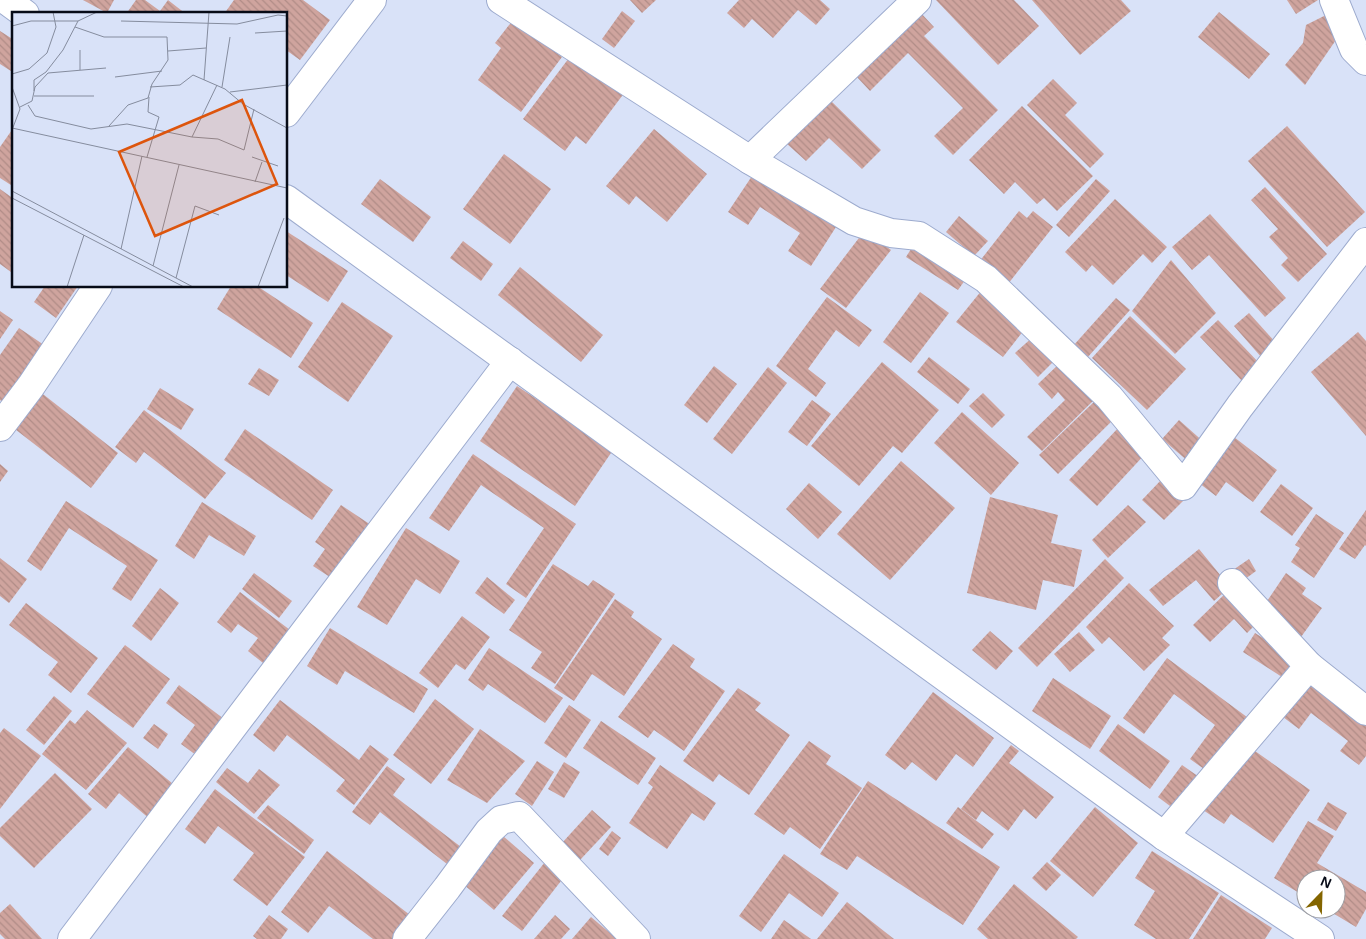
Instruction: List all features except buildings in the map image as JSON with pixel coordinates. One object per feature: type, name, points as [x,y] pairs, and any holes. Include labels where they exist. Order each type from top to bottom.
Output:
[{"type":"street","points":[[6,0],[22,12]]},
{"type":"street","points":[[288,110],[372,0]]},
{"type":"street","points":[[501,0],[750,160],[854,221],[891,232],[919,236],[986,279],[1109,396],[1182,486],[1240,406],[1366,242]]},
{"type":"street","points":[[750,160],[917,0]]},
{"type":"street","points":[[1334,0],[1354,49],[1366,61]]},
{"type":"street","points":[[288,200],[1164,836],[1320,939]]},
{"type":"street","points":[[0,427],[31,386],[97,288]]},
{"type":"street","points":[[72,939],[510,361]]},
{"type":"street","points":[[1232,582],[1309,666],[1366,711]]},
{"type":"street","points":[[1164,836],[1309,666]]},
{"type":"street","points":[[407,939],[490,831],[501,820],[520,816],[636,939]]}]
